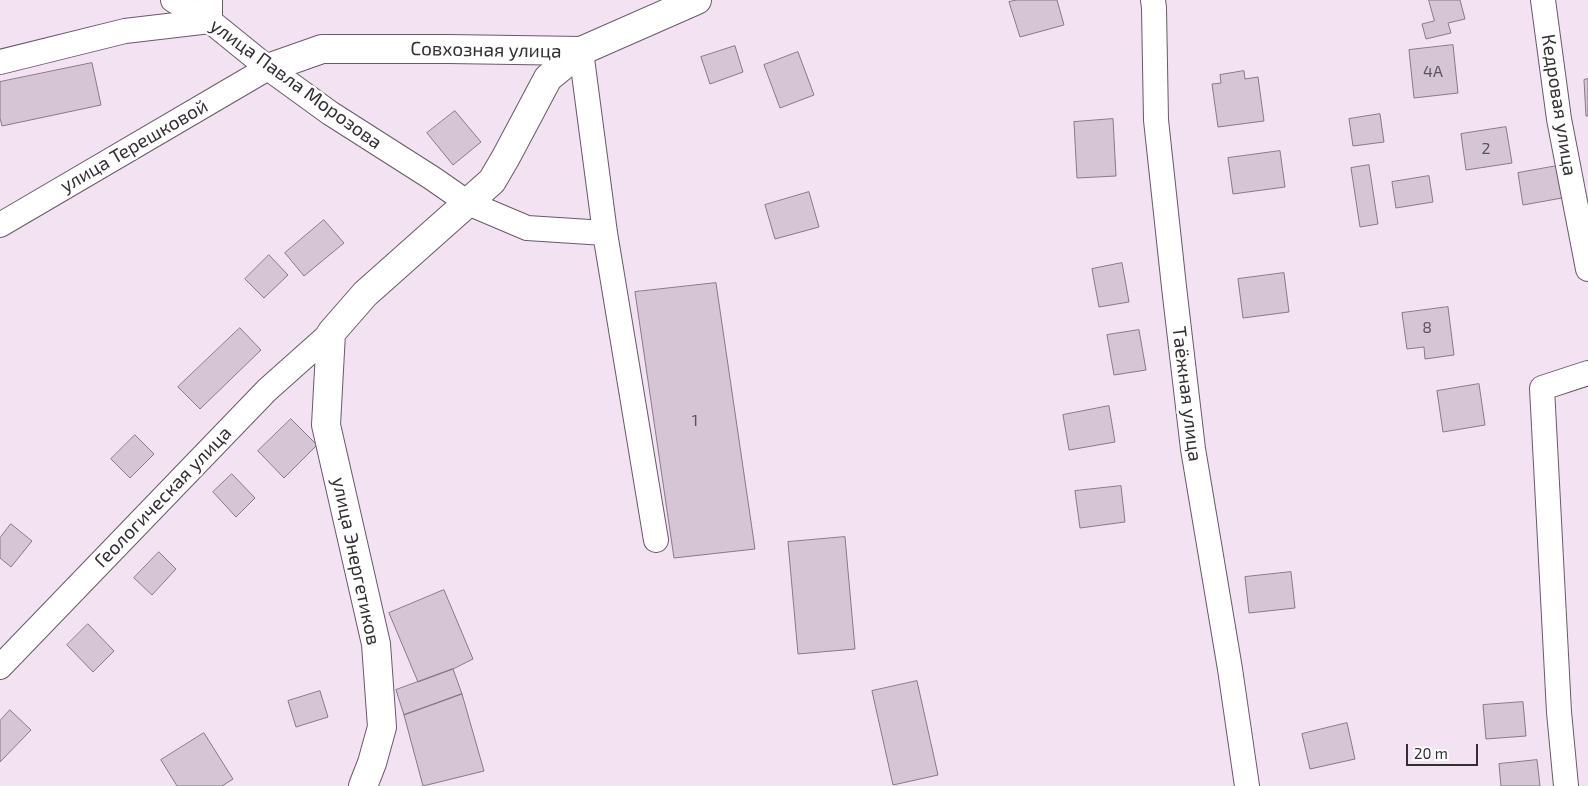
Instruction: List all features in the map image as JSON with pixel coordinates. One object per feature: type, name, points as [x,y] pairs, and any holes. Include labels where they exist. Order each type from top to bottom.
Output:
[{"type":"street","name":"улица Павла Морозова","points":[[173,0],[210,11],[268,68],[330,113],[432,178],[468,204],[527,228],[605,233]]},
{"type":"street","name":"Совхозная улица","points":[[268,68],[322,49],[448,48],[581,51],[697,0]]},
{"type":"street","name":"Таёжная улица","points":[[1153,0],[1156,120],[1178,325],[1193,449],[1230,669],[1247,786]]},
{"type":"street","name":"Кедровая улица","points":[[1543,0],[1560,119],[1588,269]]},
{"type":"street","points":[[0,62],[124,30],[210,11]]},
{"type":"street","points":[[331,333],[365,294],[492,181],[548,78],[581,51]]},
{"type":"street","points":[[581,51],[605,233],[656,540]]},
{"type":"street","name":"улица Терешковой","points":[[0,226],[268,68]]},
{"type":"street","name":"Геологическая улица","points":[[0,667],[267,390],[331,333]]},
{"type":"street","name":"улица Энергетиков","points":[[331,333],[326,425],[376,644],[382,727],[372,763],[363,786]]},
{"type":"street","points":[[1566,786],[1559,712],[1542,388],[1588,374]]},
{"type":"building","points":[[1017,0],[1057,0],[1064,25],[1020,37],[1009,2]]},
{"type":"building","points":[[1429,0],[1460,0],[1465,19],[1448,23],[1451,33],[1426,39],[1422,24],[1434,21]]},
{"type":"building","points":[[1453,45],[1458,93],[1414,98],[1409,50]]},
{"type":"building","points":[[735,46],[743,72],[710,84],[701,57]]},
{"type":"building","points":[[798,52],[814,95],[780,108],[764,65]]},
{"type":"building","points":[[92,63],[101,105],[2,126],[0,118],[0,82]]},
{"type":"building","points":[[1244,71],[1245,79],[1258,77],[1264,121],[1218,127],[1212,84],[1221,83],[1220,75]]},
{"type":"building","points":[[1588,79],[1588,116],[1586,116],[1584,80]]},
{"type":"building","points":[[455,111],[481,142],[453,165],[427,133]]},
{"type":"building","points":[[1380,114],[1384,142],[1353,146],[1349,119]]},
{"type":"building","points":[[1113,119],[1116,176],[1077,178],[1074,122]]},
{"type":"building","points":[[1506,127],[1512,163],[1466,170],[1461,134]]},
{"type":"building","points":[[1280,151],[1285,187],[1233,194],[1228,158]]},
{"type":"building","points":[[1369,165],[1378,224],[1360,227],[1351,168]]},
{"type":"building","points":[[1557,166],[1562,198],[1523,205],[1518,173]]},
{"type":"building","points":[[1429,176],[1433,202],[1396,208],[1392,182]]},
{"type":"building","points":[[809,192],[819,227],[775,239],[765,205]]},
{"type":"building","points":[[324,220],[344,243],[304,276],[285,253]]},
{"type":"building","points":[[269,255],[288,275],[264,298],[245,279]]},
{"type":"building","points":[[1122,263],[1129,302],[1099,307],[1092,269]]},
{"type":"building","points":[[1284,273],[1289,312],[1243,318],[1238,279]]},
{"type":"building","points":[[716,283],[755,549],[674,558],[635,292]]},
{"type":"building","points":[[1448,307],[1454,355],[1425,359],[1424,347],[1407,349],[1402,313]]},
{"type":"building","points":[[240,328],[261,350],[200,409],[178,387]]},
{"type":"building","points":[[1139,330],[1146,370],[1114,375],[1107,335]]},
{"type":"building","points":[[1479,384],[1485,425],[1443,432],[1437,391]]},
{"type":"building","points":[[1109,406],[1115,442],[1069,450],[1063,415]]},
{"type":"building","points":[[291,419],[317,445],[284,478],[258,451]]},
{"type":"building","points":[[135,435],[154,454],[130,478],[111,459]]},
{"type":"building","points":[[232,474],[255,498],[236,517],[213,492]]},
{"type":"building","points":[[1121,486],[1125,522],[1080,528],[1075,491]]},
{"type":"building","points":[[11,524],[32,541],[11,567],[0,558],[0,538]]},
{"type":"building","points":[[845,537],[855,649],[798,654],[788,542]]},
{"type":"building","points":[[159,552],[176,569],[152,595],[134,578]]},
{"type":"building","points":[[1291,572],[1295,608],[1249,613],[1245,577]]},
{"type":"building","points":[[444,590],[473,659],[453,669],[418,682],[389,613]]},
{"type":"building","points":[[88,624],[114,651],[93,672],[67,645]]},
{"type":"building","points":[[453,669],[462,694],[404,715],[396,690]]},
{"type":"building","points":[[917,681],[938,775],[893,785],[872,691]]},
{"type":"building","points":[[320,691],[328,717],[296,727],[288,701]]},
{"type":"building","points":[[462,694],[484,771],[423,786],[404,715]]},
{"type":"building","points":[[1523,702],[1526,736],[1486,739],[1483,705]]},
{"type":"building","points":[[10,710],[31,730],[0,762],[0,721]]},
{"type":"building","points":[[1347,723],[1355,759],[1310,769],[1302,734]]},
{"type":"building","points":[[204,733],[233,779],[222,786],[177,786],[161,760]]},
{"type":"building","points":[[1537,760],[1540,786],[1501,786],[1499,764]]}]
